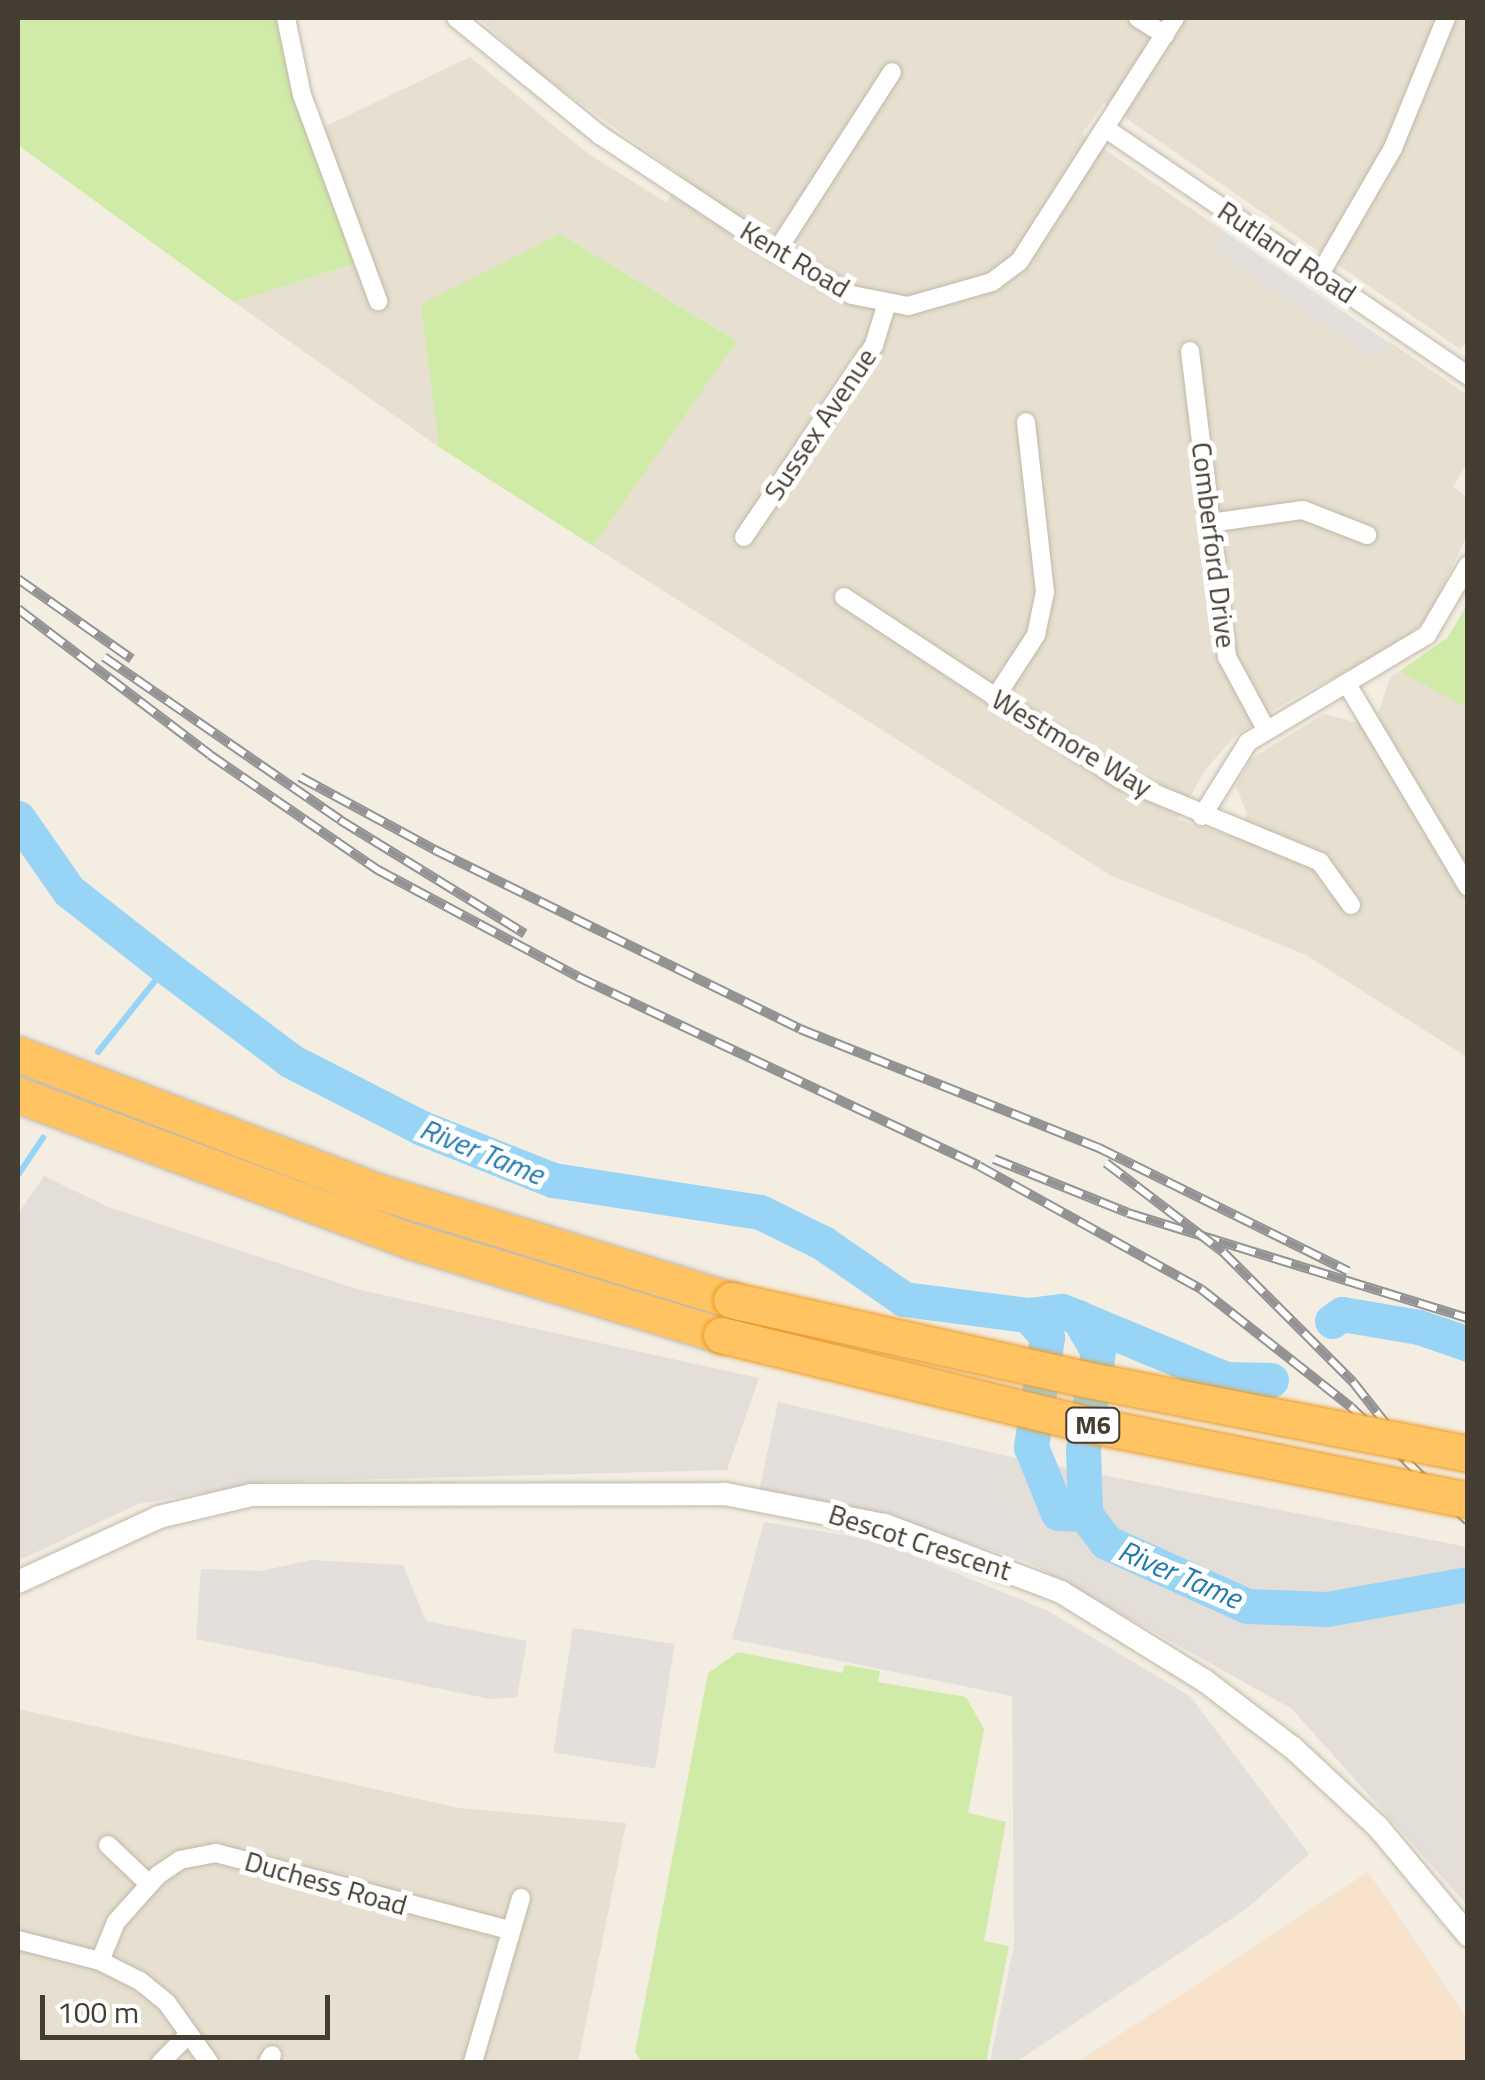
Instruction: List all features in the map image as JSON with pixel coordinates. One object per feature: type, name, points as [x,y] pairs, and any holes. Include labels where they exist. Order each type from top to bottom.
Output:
[{"type":"highway","name":"M6","points":[[18,1054],[380,1192],[731,1300],[1090,1380],[1468,1454]]},
{"type":"highway","name":"M6","points":[[18,1095],[411,1242],[722,1335],[1082,1423],[1468,1500]]},
{"type":"street","points":[[286,18],[302,95],[378,301]]},
{"type":"street","name":"Kent Road","points":[[456,18],[600,135],[776,252],[852,295],[886,306]]},
{"type":"street","points":[[1138,18],[1165,35]]},
{"type":"street","points":[[886,306],[964,293],[1020,262],[1175,18]]},
{"type":"street","points":[[1320,274],[1393,148],[1446,18]]},
{"type":"street","points":[[776,252],[892,72]]},
{"type":"street","name":"Rutland Road","points":[[1105,128],[1468,376]]},
{"type":"street","name":"Sussex Avenue","points":[[744,537],[874,345],[886,306]]},
{"type":"street","name":"Comberford Drive","points":[[1190,351],[1227,657],[1266,729]]},
{"type":"street","points":[[995,698],[1036,635],[1043,607],[1026,422]]},
{"type":"street","points":[[1210,523],[1302,510],[1367,536]]},
{"type":"street","points":[[1202,816],[1235,756],[1266,729],[1427,636],[1468,565]]},
{"type":"street","name":"Westmore Way","points":[[844,597],[1120,778],[1202,816],[1320,862],[1351,905]]},
{"type":"street","points":[[1347,684],[1468,887]]},
{"type":"street","name":"Bescot Crescent","points":[[18,1582],[159,1517],[251,1496],[724,1494],[885,1525],[1061,1592],[1204,1681],[1293,1748],[1378,1827],[1468,1935]]},
{"type":"street","points":[[108,1845],[149,1884]]},
{"type":"street","name":"Duchess Road","points":[[100,1962],[116,1922],[149,1884],[180,1860],[216,1853],[510,1930]]},
{"type":"street","points":[[473,2062],[520,1898]]},
{"type":"street","points":[[18,1940],[100,1962],[140,1980],[209,2062]]},
{"type":"street","points":[[161,2062],[188,2035]]},
{"type":"shaded area","points":[[479,18],[1467,18],[1468,341],[1460,349],[1104,103],[1082,134],[1225,232],[1214,250],[1377,360],[1390,342],[1467,395],[1467,463],[1453,487],[1467,497],[1467,535],[1428,619],[1390,649],[1290,700],[1235,736],[1206,769],[1177,819],[1237,838],[1247,814],[1236,786],[1251,759],[1324,714],[1354,722],[1379,711],[1390,677],[1400,671],[1465,703],[1467,1057],[1304,954],[1110,875],[593,546],[736,340],[560,234],[422,304],[439,447],[234,302],[368,260],[324,127],[470,57],[587,153],[667,203],[680,175],[531,67]]},
{"type":"shaded area","points":[[1225,232],[1389,343],[1377,361],[1213,250]]},
{"type":"shaded area","points":[[44,1176],[108,1207],[360,1290],[759,1378],[727,1470],[266,1482],[138,1504],[18,1561],[18,1214]]},
{"type":"shaded area","points":[[778,1402],[1011,1457],[997,1504],[1043,1519],[1030,1563],[878,1513],[759,1492]]},
{"type":"shaded area","points":[[1011,1457],[1467,1547],[1467,1905],[1292,1709],[1030,1563],[1043,1520],[996,1504]]},
{"type":"shaded area","points":[[764,1522],[880,1541],[1050,1612],[1190,1696],[1309,1854],[1246,1909],[1016,2062],[990,2062],[1014,1945],[1012,1696],[732,1639]]},
{"type":"shaded area","points":[[311,1560],[403,1565],[426,1621],[527,1641],[517,1697],[490,1699],[196,1639],[201,1569],[261,1571]]},
{"type":"shaded area","points":[[573,1628],[675,1644],[655,1769],[553,1752]]},
{"type":"shaded area","points":[[18,1709],[459,1808],[626,1823],[578,2062],[18,2062]]},
{"type":"shaded area","points":[[1368,1872],[1467,2018],[1467,2062],[1078,2062]]},
{"type":"green space","points":[[18,18],[276,18],[296,105],[354,264],[234,302],[18,145]]},
{"type":"green space","points":[[560,234],[737,341],[593,546],[439,447],[421,304]]},
{"type":"green space","points":[[1467,605],[1467,708],[1400,671],[1447,638]]},
{"type":"green space","points":[[738,1652],[842,1673],[845,1665],[880,1671],[878,1682],[966,1697],[984,1729],[968,1813],[1006,1822],[984,1941],[1009,1946],[986,2062],[642,2062],[635,2052],[708,1673]]},
{"type":"waterway","name":"River Tame","points":[[18,818],[69,891],[166,967],[291,1061],[422,1128],[553,1180],[760,1212],[823,1243],[904,1299],[1028,1315],[1062,1311],[1225,1379],[1271,1380]]},
{"type":"waterway","points":[[98,1052],[166,967]]},
{"type":"waterway","points":[[18,1175],[43,1138]]},
{"type":"waterway","name":"River Tame","points":[[1332,1321],[1342,1314],[1419,1327],[1468,1344]]},
{"type":"waterway","name":"River Tame","points":[[1028,1315],[1047,1337],[1031,1447],[1058,1513],[1085,1514],[1106,1542],[1247,1606],[1327,1609],[1468,1584]]},
{"type":"waterway","name":"River Tame","points":[[1078,1317],[1098,1351],[1083,1449],[1085,1514]]},
{"type":"waterway","name":"River Tame","points":[[1456,1587],[1468,1592]]},
{"type":"railway","points":[[18,579],[132,659]]},
{"type":"railway","points":[[18,609],[210,755],[378,870],[578,977],[979,1166],[1201,1289],[1351,1407],[1468,1521]]},
{"type":"railway","points":[[104,657],[340,820],[525,934]]},
{"type":"railway","points":[[300,777],[437,851],[800,1029],[1099,1148],[1348,1271]]},
{"type":"railway","points":[[994,1159],[1128,1213],[1468,1318]]},
{"type":"railway","points":[[1106,1163],[1223,1252],[1353,1382],[1386,1424]]}]
